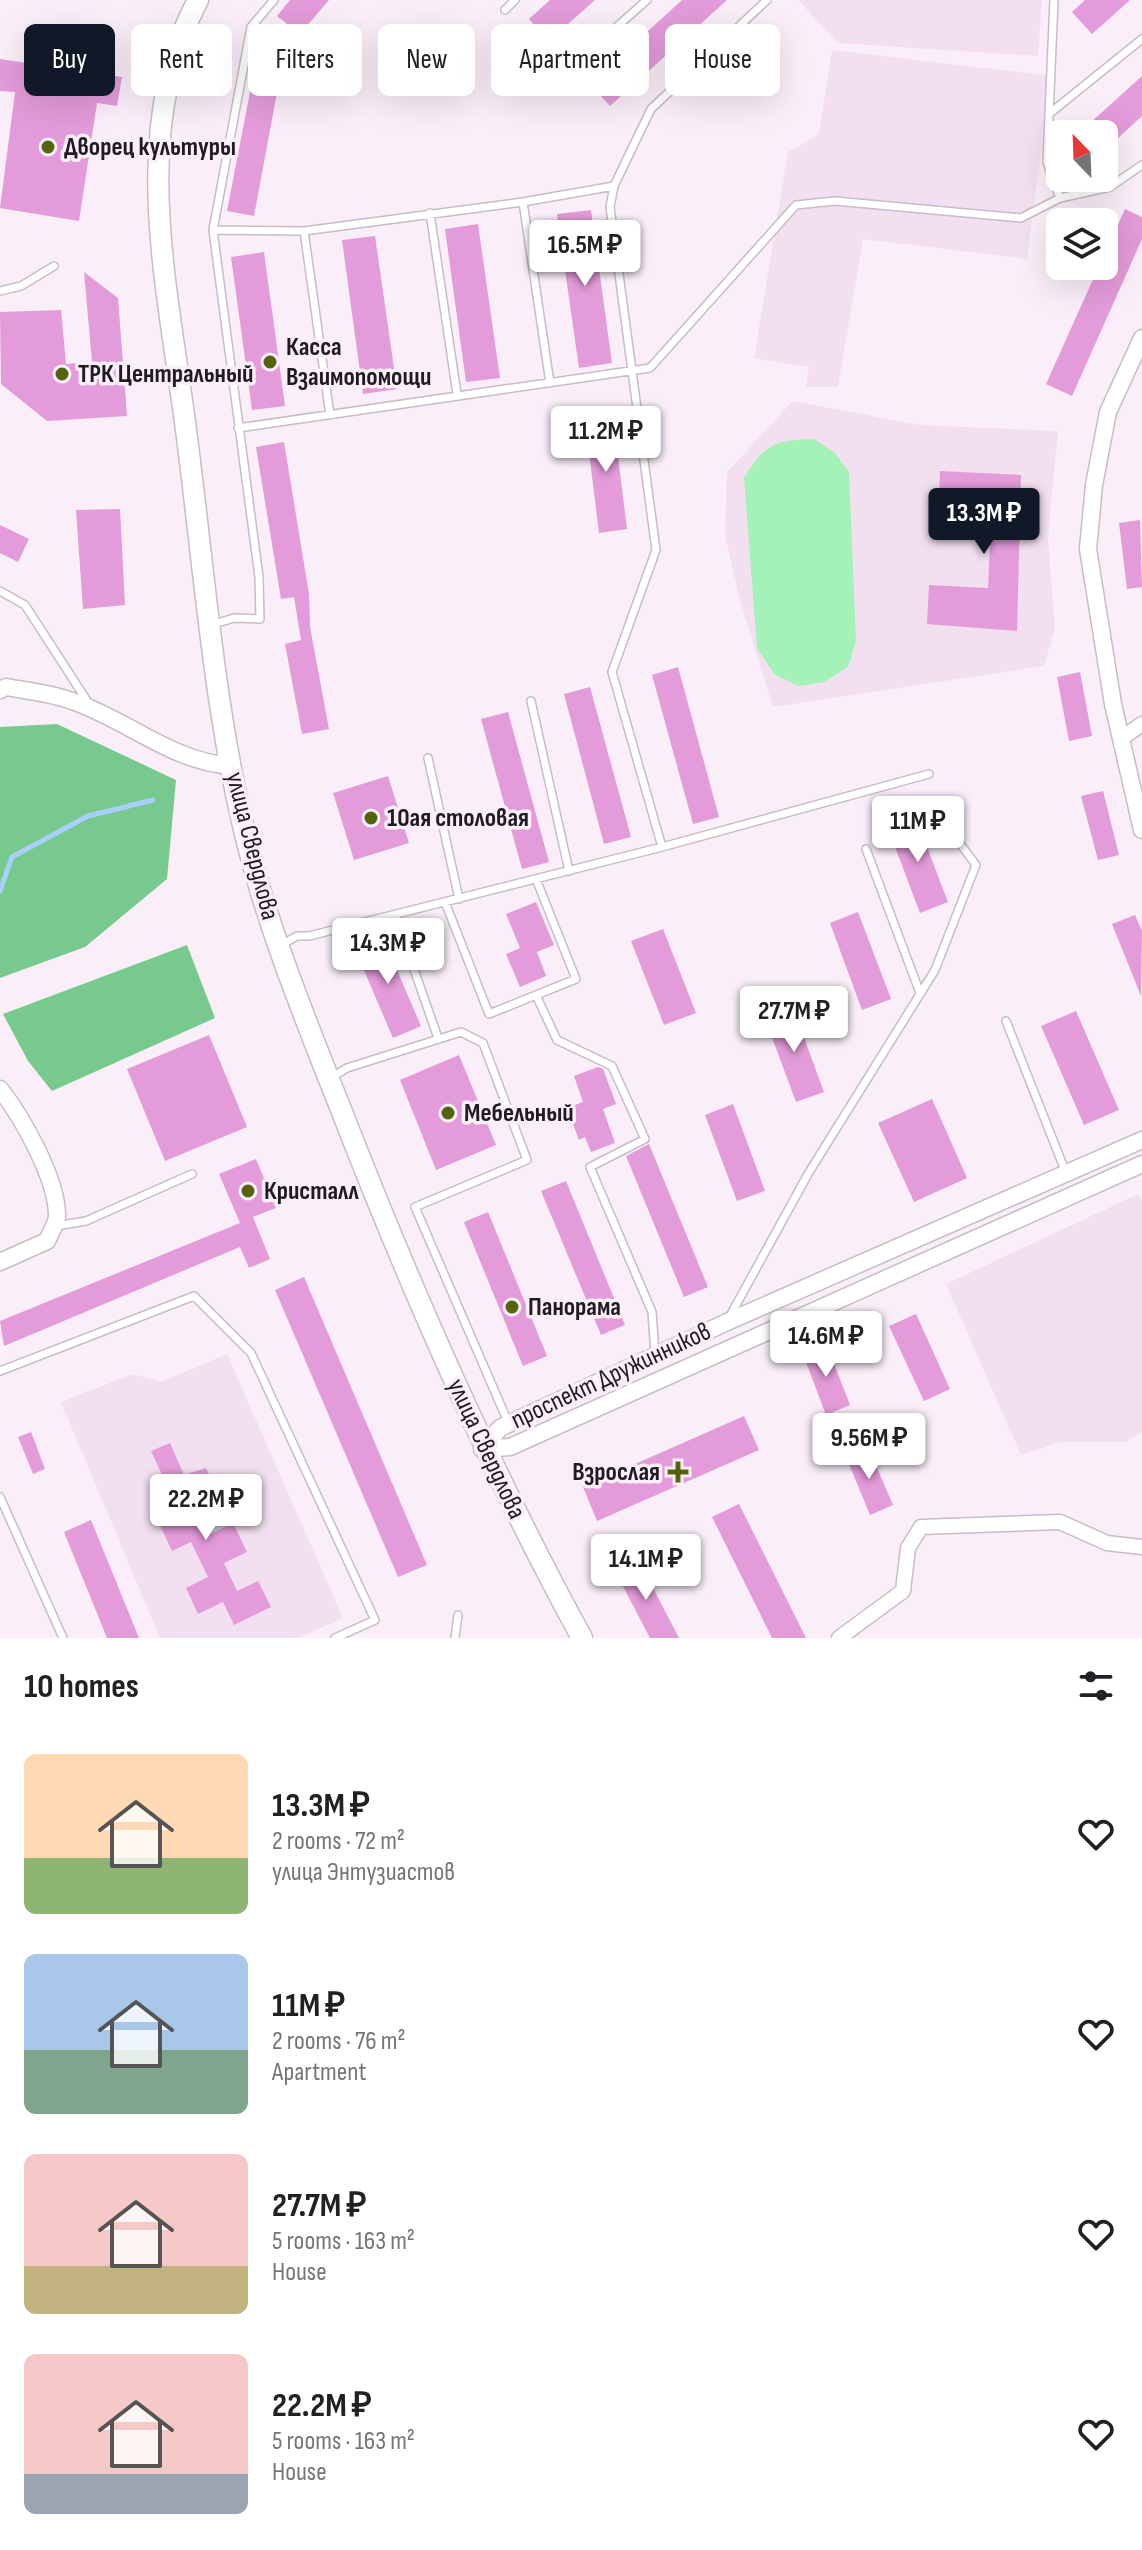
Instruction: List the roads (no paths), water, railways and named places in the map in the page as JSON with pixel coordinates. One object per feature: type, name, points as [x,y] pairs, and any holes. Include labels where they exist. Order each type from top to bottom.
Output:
[{"type":"main road","name":"улица Свердлова","points":[[198,0],[169,70],[159,162],[160,233],[231,766],[257,882],[379,1208],[482,1449],[582,1638]]},
{"type":"street","points":[[1142,338],[1108,412],[1094,485],[1088,549],[1102,644],[1142,830]]},
{"type":"street","points":[[2,684],[72,700],[178,755],[209,764],[231,766]]},
{"type":"street","points":[[1122,738],[1142,724]]},
{"type":"street","points":[[0,1089],[15,1108],[47,1175],[57,1218],[47,1241],[0,1262]]},
{"type":"street","name":"проспект Дружинников","points":[[482,1449],[500,1428],[655,1355],[1142,1140]]},
{"type":"street","name":"проспект Дружинников","points":[[482,1449],[510,1447],[1142,1164]]},
{"type":"street","points":[[839,1638],[903,1591],[908,1548],[921,1527],[1060,1522],[1107,1543],[1142,1547]]},
{"type":"lane","points":[[211,625],[234,618],[260,619],[259,577],[213,230],[251,27],[274,0]]},
{"type":"lane","points":[[505,10],[515,0]]},
{"type":"lane","points":[[620,24],[647,0]]},
{"type":"lane","points":[[750,0],[758,8]]},
{"type":"lane","points":[[662,847],[612,672],[656,550],[610,207],[614,186],[651,109],[767,0]]},
{"type":"lane","points":[[1054,0],[1047,162],[1060,198]]},
{"type":"lane","points":[[1049,114],[1142,39]]},
{"type":"lane","points":[[238,428],[650,368],[796,205],[835,201],[1021,218],[1060,198],[1110,187],[1142,165]]},
{"type":"lane","points":[[213,230],[304,231],[523,202],[614,186]]},
{"type":"lane","points":[[523,202],[550,383]]},
{"type":"lane","points":[[430,213],[457,394]]},
{"type":"lane","points":[[304,231],[330,415]]},
{"type":"lane","points":[[0,291],[21,286],[54,266]]},
{"type":"lane","points":[[0,591],[25,605],[93,710]]},
{"type":"lane","points":[[531,701],[569,871]]},
{"type":"lane","points":[[428,758],[459,899]]},
{"type":"lane","points":[[279,947],[297,936],[569,871],[929,774]]},
{"type":"lane","points":[[727,1322],[808,1174],[935,970],[976,865],[928,801]]},
{"type":"lane","points":[[866,849],[920,993]]},
{"type":"lane","points":[[445,902],[489,1014],[576,979],[536,879]]},
{"type":"lane","points":[[395,915],[438,1038]]},
{"type":"lane","points":[[536,995],[557,1040],[612,1066],[645,1139],[590,1167],[652,1312],[655,1355]]},
{"type":"lane","points":[[1006,1021],[1066,1173]]},
{"type":"lane","points":[[329,1079],[347,1068],[461,1032],[483,1043],[527,1160],[415,1207],[508,1424]]},
{"type":"lane","points":[[53,1226],[86,1221],[192,1174]]},
{"type":"lane","points":[[0,1371],[194,1296],[251,1353],[375,1620],[335,1638]]},
{"type":"lane","points":[[0,1497],[63,1638]]},
{"type":"lane","points":[[455,1638],[458,1615]]},
{"type":"waterway","points":[[0,891],[12,857],[88,816],[153,800]]},
{"type":"place","name":"Дворец культуры","points":[[48,147]]},
{"type":"place","name":"Касса Взаимопомощи","points":[[270,362]]},
{"type":"place","name":"ТРК Центральный","points":[[62,374]]},
{"type":"place","name":"10ая столовая","points":[[371,818]]},
{"type":"place","name":"Мебельный","points":[[448,1113]]},
{"type":"place","name":"Кристалл","points":[[248,1191]]},
{"type":"place","name":"Панорама","points":[[512,1307]]},
{"type":"place","name":"Взрослая","points":[[678,1472]]}]
